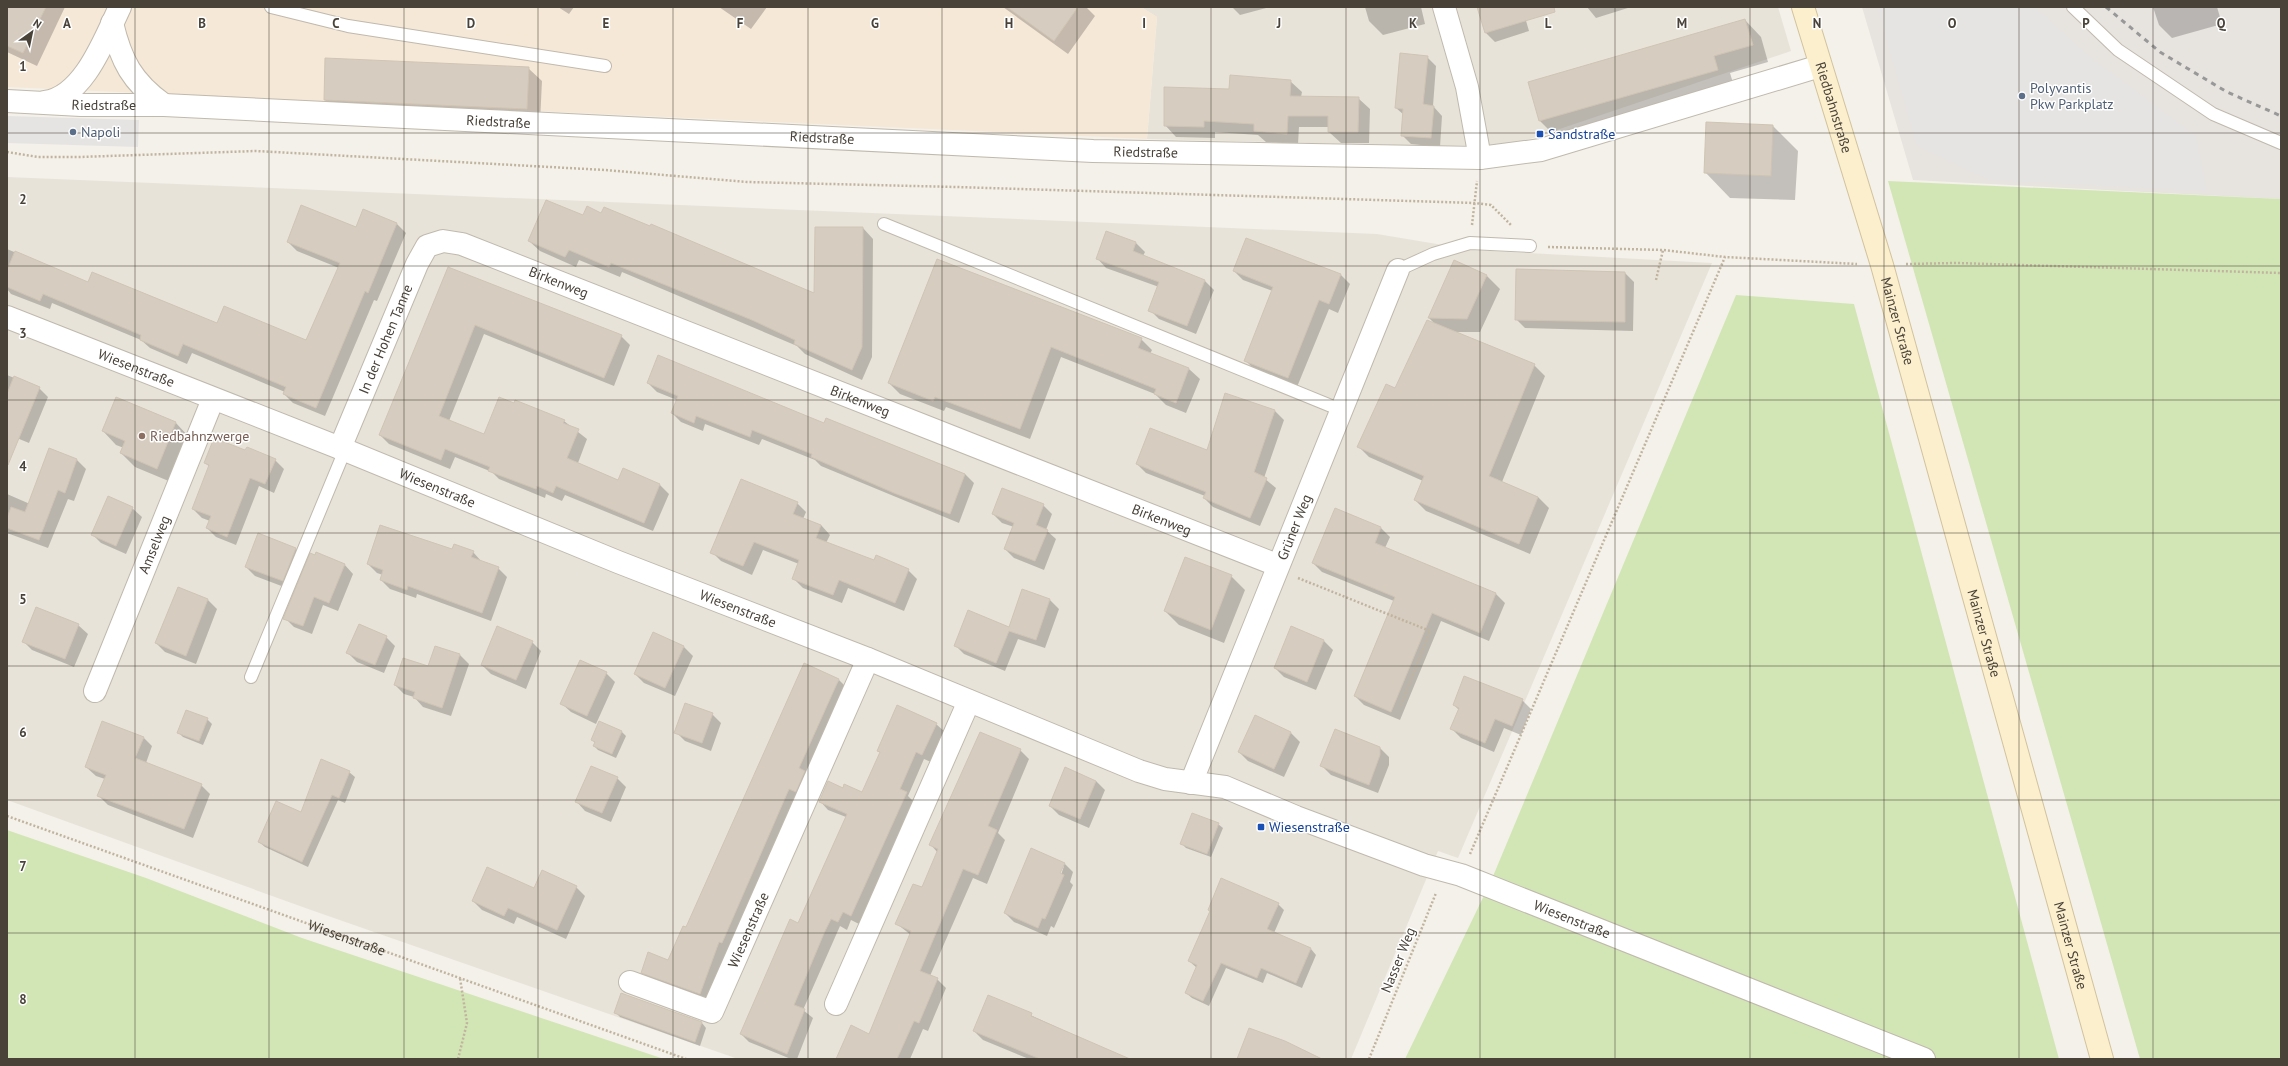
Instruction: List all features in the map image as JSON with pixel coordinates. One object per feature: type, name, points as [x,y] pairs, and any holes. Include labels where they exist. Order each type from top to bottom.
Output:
[{"type":"main road","name":"Riedbahnstraße","points":[[1803,7],[1865,208]]},
{"type":"main road","name":"Mainzer Straße","points":[[1865,208],[2102,1059]]},
{"type":"street","points":[[1444,7],[1466,87],[1480,158],[1541,150],[1820,66]]},
{"type":"street","name":"Riedstraße","points":[[116,15],[124,63],[137,82],[164,105]]},
{"type":"street","name":"Riedstraße","points":[[44,102],[55,100],[67,93],[85,74],[94,60],[116,15]]},
{"type":"street","name":"Riedstraße","points":[[7,101],[81,105],[164,105],[1093,151],[1480,158]]},
{"type":"street","name":"In der Hohen Tanne","points":[[343,449],[417,264],[427,246],[443,241]]},
{"type":"street","name":"Birkenweg","points":[[443,241],[462,244],[1277,567]]},
{"type":"street","name":"Grüner Weg","points":[[1191,783],[1398,270]]},
{"type":"street","name":"Wiesenstraße","points":[[7,317],[343,449],[618,562],[868,659],[1139,771],[1165,779],[1225,788],[1296,817],[1424,865],[1462,874],[1924,1059]]},
{"type":"street","name":"Amselweg","points":[[95,690],[213,399]]},
{"type":"street","name":"Wiesenstraße","points":[[630,982],[712,1012],[868,659]]},
{"type":"street","points":[[836,1004],[969,700]]},
{"type":"lane","points":[[271,7],[348,26],[604,66]]},
{"type":"lane","points":[[2072,7],[2118,50],[2213,114],[2281,143]]},
{"type":"lane","points":[[884,224],[1341,410]]},
{"type":"lane","points":[[1398,270],[1433,254],[1470,243],[1530,246]]},
{"type":"lane","points":[[251,677],[343,449]]},
{"type":"path","points":[[7,152],[38,157],[79,157],[256,151],[605,170],[747,182],[1474,203],[1491,205],[1530,246],[1663,250],[1725,257],[1882,265],[1956,263],[2281,273]]},
{"type":"path","points":[[1656,280],[1663,250]]},
{"type":"path","points":[[1462,874],[1725,257]]},
{"type":"path","points":[[1277,567],[1430,631],[1401,705]]},
{"type":"path","name":"Wiesenstraße","points":[[7,816],[686,1059]]},
{"type":"path","name":"Nasser Weg","points":[[1369,1059],[1437,890]]},
{"type":"path","points":[[458,1059],[467,1023],[460,978]]},
{"type":"shaded area","points":[[7,7],[1141,7],[1157,17],[1147,139],[7,87]]},
{"type":"shaded area","points":[[1141,7],[1778,7],[1791,51],[1512,145],[1429,146],[1147,139],[1157,17]]},
{"type":"shaded area","points":[[1862,7],[2281,7],[2281,199],[1913,180]]},
{"type":"shaded area","name":"Polyvantis Pkw Parkplatz","points":[[1877,7],[2035,7],[2089,56],[2196,136],[2207,191],[1989,180],[1917,146]]},
{"type":"shaded area","name":"Napoli","points":[[7,116],[139,120],[138,147],[7,143]]},
{"type":"shaded area","points":[[7,177],[1377,234],[1473,250],[1712,263],[1458,858],[1438,851],[1351,1059],[738,1059],[311,910],[7,800]]},
{"type":"green space","points":[[1888,181],[2281,199],[2281,1059],[2140,1059]]},
{"type":"green space","points":[[1736,295],[1854,304],[2059,1059],[1405,1059],[1491,881]]},
{"type":"green space","points":[[7,830],[146,878],[302,938],[664,1059],[7,1059]]},
{"type":"building","points":[[7,7],[46,7],[23,53],[7,46]]},
{"type":"building","points":[[1007,7],[1078,7],[1054,41]]},
{"type":"building","points":[[1477,7],[1554,7],[1555,12],[1485,33]]},
{"type":"building","points":[[1745,19],[1753,45],[1714,56],[1718,70],[1539,121],[1528,82]]},
{"type":"building","points":[[1400,53],[1428,56],[1423,104],[1434,106],[1431,138],[1401,136],[1403,109],[1395,108]]},
{"type":"building","points":[[325,58],[529,67],[527,109],[324,100]]},
{"type":"building","points":[[1230,75],[1291,80],[1290,96],[1359,97],[1358,132],[1328,132],[1328,116],[1288,116],[1287,134],[1254,131],[1254,124],[1204,121],[1204,127],[1164,126],[1164,87],[1229,89]]},
{"type":"building","points":[[1706,122],[1773,125],[1771,176],[1704,173]]},
{"type":"building","points":[[546,200],[583,215],[587,206],[601,213],[604,207],[650,226],[651,224],[814,293],[815,227],[863,227],[862,347],[852,370],[794,344],[795,340],[752,320],[611,263],[609,267],[569,250],[565,257],[528,241]]},
{"type":"building","points":[[301,205],[356,227],[363,209],[397,223],[368,293],[365,291],[316,408],[283,394],[286,387],[183,344],[178,356],[140,340],[141,335],[43,294],[40,301],[7,287],[7,270],[15,251],[88,282],[92,272],[217,323],[224,306],[306,340],[340,263],[287,242]]},
{"type":"building","points":[[1106,231],[1136,242],[1133,251],[1205,280],[1187,326],[1148,311],[1159,282],[1096,259]]},
{"type":"building","points":[[1246,238],[1341,274],[1329,304],[1319,300],[1288,378],[1244,361],[1273,287],[1233,271]]},
{"type":"building","points":[[937,259],[1142,338],[1138,348],[1189,368],[1176,403],[1154,394],[1156,389],[1051,347],[1020,429],[935,397],[933,401],[888,383]]},
{"type":"building","points":[[1454,260],[1487,275],[1467,319],[1428,318]]},
{"type":"building","points":[[448,267],[622,335],[604,378],[475,325],[439,416],[484,434],[499,397],[514,403],[515,400],[565,420],[563,423],[579,429],[567,458],[618,480],[623,468],[660,484],[644,523],[556,486],[553,493],[537,486],[536,489],[488,471],[490,467],[445,449],[441,460],[379,435]]},
{"type":"building","points":[[1516,269],[1625,272],[1625,322],[1515,320]]},
{"type":"building","points":[[1427,320],[1535,364],[1489,476],[1538,497],[1519,544],[1414,500],[1424,476],[1357,447],[1386,384],[1395,388]]},
{"type":"building","points":[[658,355],[824,423],[826,418],[965,474],[950,514],[894,493],[811,457],[812,454],[752,430],[750,437],[696,416],[694,423],[671,413],[678,396],[647,383]]},
{"type":"building","points":[[14,376],[40,387],[8,465],[7,394]]},
{"type":"building","points":[[1225,393],[1275,410],[1254,472],[1267,478],[1250,518],[1203,498],[1206,492],[1136,464],[1150,428],[1207,450]]},
{"type":"building","name":"Riedbahnzwerge","points":[[116,397],[176,422],[157,469],[120,453],[125,441],[102,431]]},
{"type":"building","points":[[214,438],[245,450],[247,447],[276,459],[265,484],[250,478],[227,537],[206,528],[211,516],[192,509],[209,465],[204,463]]},
{"type":"building","points":[[49,448],[77,459],[65,493],[58,490],[39,540],[7,528],[7,518],[11,507],[25,512]]},
{"type":"building","points":[[741,479],[798,502],[793,514],[821,525],[816,538],[874,560],[876,555],[909,569],[895,603],[839,580],[833,595],[792,579],[799,560],[754,542],[743,566],[710,553]]},
{"type":"building","points":[[1002,488],[1044,504],[1036,525],[1048,530],[1035,561],[1004,549],[1014,523],[992,514]]},
{"type":"building","points":[[108,496],[133,507],[116,546],[91,535]]},
{"type":"building","points":[[1335,508],[1381,527],[1375,543],[1496,593],[1480,633],[1432,613],[1391,712],[1354,696],[1395,597],[1312,563]]},
{"type":"building","points":[[380,525],[452,549],[454,544],[474,551],[471,557],[499,567],[482,613],[408,586],[407,590],[380,580],[383,570],[367,564]]},
{"type":"building","points":[[258,533],[296,548],[283,581],[245,567]]},
{"type":"building","points":[[316,552],[345,564],[329,603],[314,597],[303,626],[283,619],[310,553],[315,555]]},
{"type":"building","points":[[1185,557],[1232,575],[1211,630],[1164,611]]},
{"type":"building","points":[[178,587],[208,599],[186,656],[155,643]]},
{"type":"building","points":[[1022,589],[1050,599],[1036,640],[1009,631],[996,663],[954,646],[968,610],[1009,627]]},
{"type":"building","points":[[36,607],[79,624],[65,659],[22,642]]},
{"type":"building","points":[[359,624],[387,636],[375,665],[346,653]]},
{"type":"building","points":[[497,626],[533,641],[516,680],[481,665]]},
{"type":"building","points":[[1291,626],[1324,640],[1307,682],[1274,668]]},
{"type":"building","points":[[653,632],[684,646],[665,688],[634,674]]},
{"type":"building","points":[[435,646],[460,654],[442,708],[413,698],[415,692],[394,685],[403,658],[428,666]]},
{"type":"building","points":[[580,660],[607,672],[587,716],[560,704]]},
{"type":"building","points":[[804,663],[839,679],[799,768],[805,771],[796,792],[789,789],[722,943],[719,942],[700,994],[641,973],[648,952],[668,960],[683,926],[686,927]]},
{"type":"building","points":[[1464,676],[1523,699],[1512,726],[1495,719],[1485,743],[1450,729],[1459,708],[1453,705]]},
{"type":"building","points":[[685,703],[713,713],[702,743],[674,733]]},
{"type":"building","points":[[897,705],[937,723],[922,755],[916,752],[900,789],[907,792],[851,916],[843,912],[838,922],[831,919],[825,931],[794,1005],[805,1009],[787,1054],[740,1034],[790,919],[798,923],[847,814],[819,802],[828,781],[843,788],[844,784],[862,792],[880,752],[877,751]]},
{"type":"building","points":[[186,710],[208,718],[199,741],[177,733]]},
{"type":"building","points":[[1255,715],[1291,732],[1274,769],[1238,752]]},
{"type":"building","points":[[102,721],[144,737],[135,758],[202,784],[184,829],[97,796],[106,775],[85,767]]},
{"type":"building","points":[[599,721],[622,731],[612,754],[593,746],[595,742],[591,740]]},
{"type":"building","points":[[1335,729],[1380,747],[1380,755],[1369,785],[1320,766]]},
{"type":"building","points":[[980,732],[1021,749],[988,826],[997,830],[978,875],[963,869],[920,971],[938,978],[919,1023],[914,1021],[897,1059],[836,1059],[851,1025],[869,1034],[911,931],[895,924],[913,884],[922,887],[938,849],[929,845]]},
{"type":"building","points":[[321,759],[350,771],[339,798],[332,795],[302,862],[258,842],[276,801],[301,812]]},
{"type":"building","points":[[591,766],[618,777],[602,813],[575,802]]},
{"type":"building","points":[[1065,767],[1096,781],[1080,819],[1049,806]]},
{"type":"building","points":[[1192,813],[1219,823],[1207,854],[1180,844]]},
{"type":"building","points":[[1031,848],[1065,863],[1060,873],[1064,875],[1045,919],[1042,918],[1038,928],[1004,913]]},
{"type":"building","points":[[487,867],[534,888],[542,870],[577,886],[557,930],[508,908],[504,916],[472,901]]},
{"type":"building","points":[[1221,878],[1279,903],[1267,929],[1311,948],[1296,983],[1261,968],[1257,978],[1221,963],[1203,1001],[1185,993],[1197,965],[1188,961],[1210,911],[1208,910]]},
{"type":"building","points":[[621,993],[702,1022],[695,1042],[614,1013]]},
{"type":"building","points":[[988,995],[1032,1013],[1031,1016],[1130,1059],[1040,1059],[973,1031]]},
{"type":"building","points":[[1249,1028],[1285,1041],[1322,1059],[1237,1059]]},
{"type":"railway","points":[[2106,7],[2160,52],[2227,92],[2281,116]]},
{"type":"place","name":"Polyvantis Pkw Parkplatz","points":[[2022,96]]},
{"type":"place","name":"Napoli","points":[[73,132]]},
{"type":"place","name":"Sandstraße","points":[[1540,134]]},
{"type":"place","name":"Riedbahnzwerge","points":[[142,436]]},
{"type":"place","name":"Wiesenstraße","points":[[1261,827]]}]
